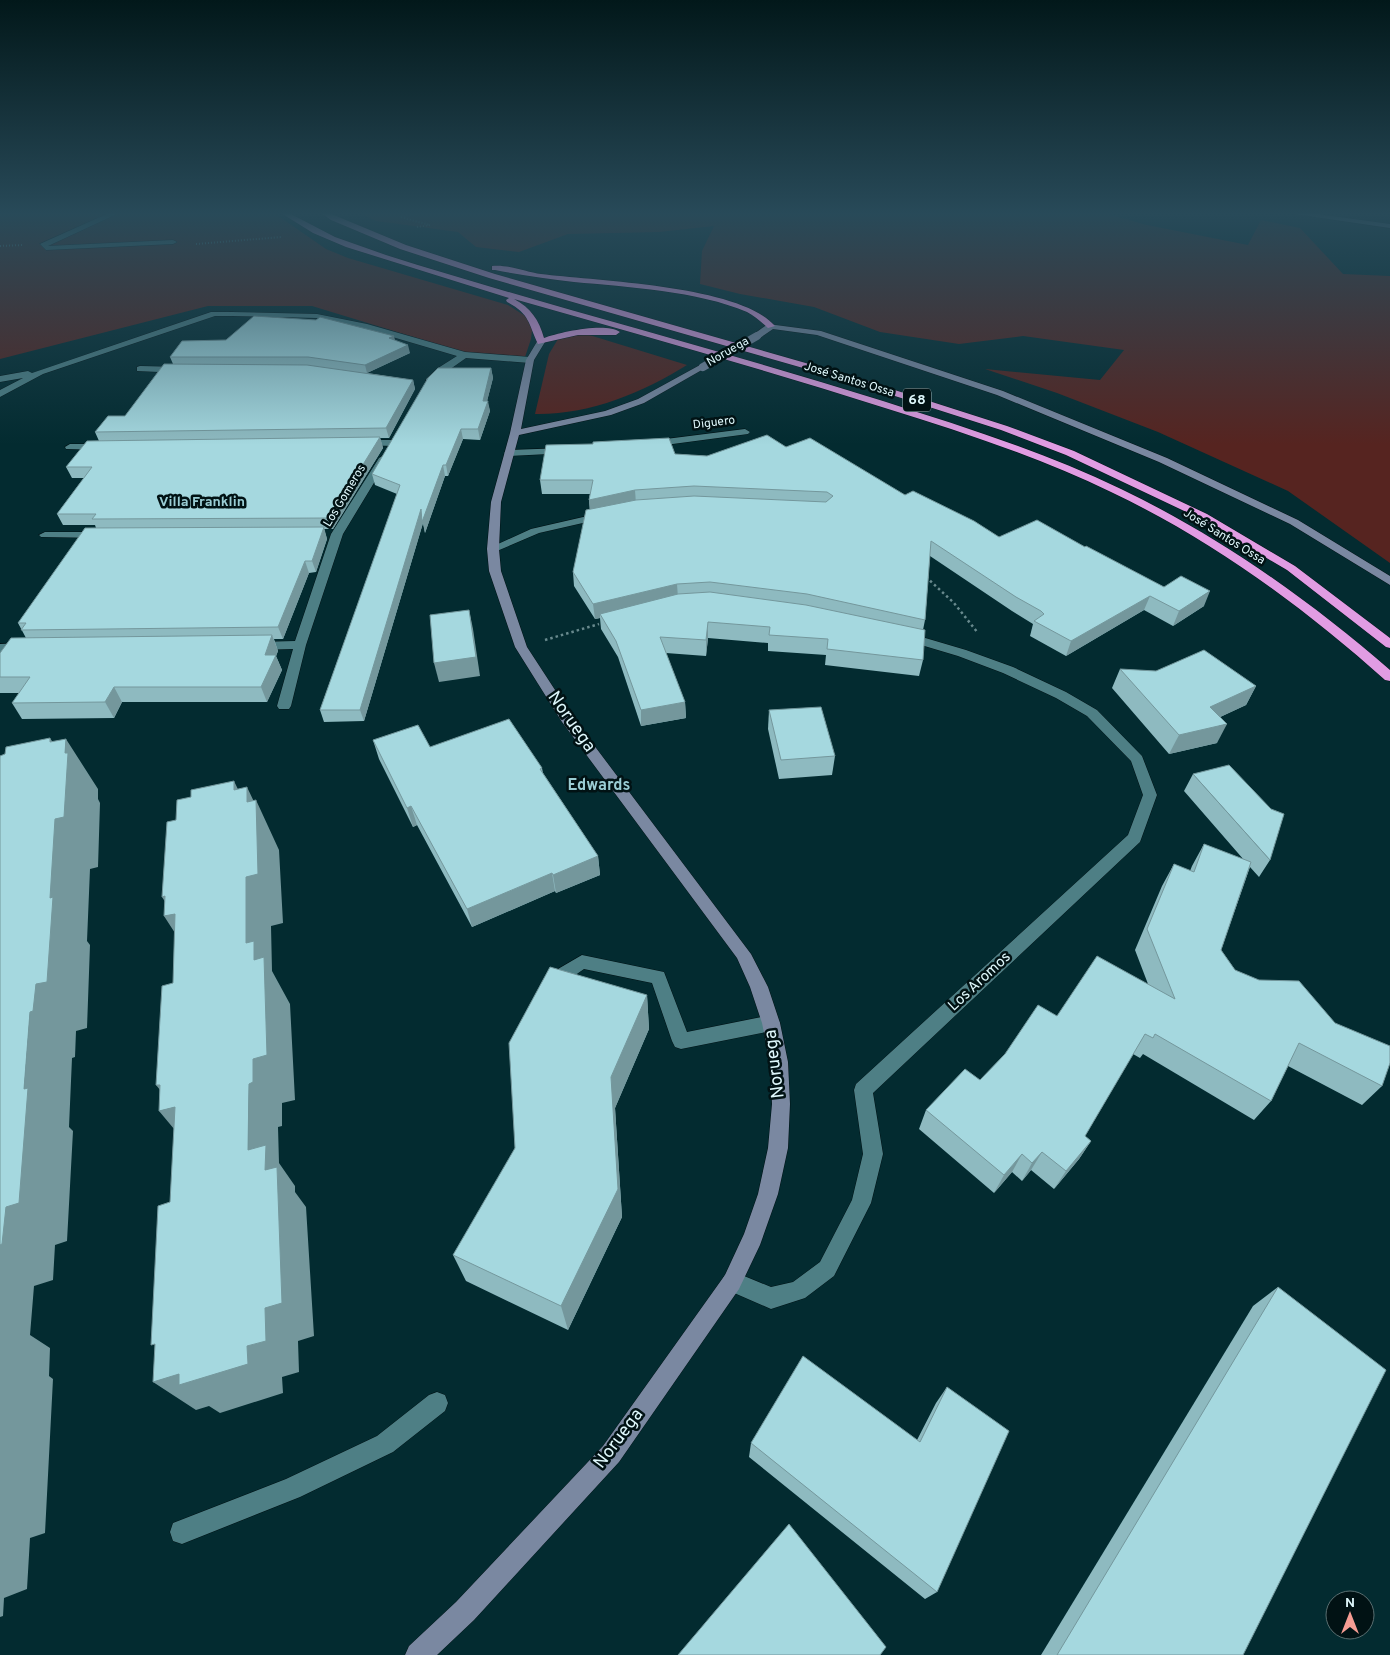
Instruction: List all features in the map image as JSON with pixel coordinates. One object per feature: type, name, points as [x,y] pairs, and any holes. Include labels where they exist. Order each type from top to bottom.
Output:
[{"type":"highway","points":[[491,290],[521,305],[536,320],[541,342],[578,330],[648,333]]},
{"type":"highway","name":"José Santos Ossa","points":[[492,290],[648,333],[973,432],[1102,484],[1180,524],[1246,564],[1318,616],[1390,677]]},
{"type":"highway","name":"José Santos Ossa","points":[[542,290],[848,378],[1004,428],[1070,453],[1203,516],[1291,568],[1390,644]]},
{"type":"highway","points":[[669,290],[711,299],[749,310],[760,316],[771,326]]},
{"type":"main road","name":"Noruega","points":[[515,433],[608,413],[641,401],[757,336],[771,326]]},
{"type":"main road","points":[[771,326],[818,333],[837,339],[991,390],[1059,417],[1163,460],[1294,522],[1390,581]]},
{"type":"main road","name":"Noruega","points":[[418,1655],[465,1611],[611,1454],[732,1282],[753,1238],[768,1194],[778,1148],[781,1104],[779,1062],[771,1023],[759,987],[743,954],[567,719],[521,647],[495,571],[493,549],[496,502],[515,433],[530,360],[541,342]]},
{"type":"street","points":[[0,378],[40,372],[214,314],[317,316],[364,326],[464,355],[530,360]]},
{"type":"street","points":[[424,386],[441,370],[464,355]]},
{"type":"street","points":[[140,369],[190,370]]},
{"type":"street","points":[[0,394],[40,372]]},
{"type":"street","name":"Diguero","points":[[639,445],[745,432]]},
{"type":"street","name":"Los Gomeros","points":[[284,706],[332,534],[396,439],[354,443]]},
{"type":"street","points":[[70,448],[109,447]]},
{"type":"street","points":[[509,453],[574,451]]},
{"type":"street","points":[[493,549],[535,531],[618,512]]},
{"type":"street","points":[[45,535],[113,535]]},
{"type":"street","points":[[890,633],[918,639],[1008,670]]},
{"type":"street","points":[[242,646],[300,645]]},
{"type":"street","points":[[0,648],[39,647]]},
{"type":"street","name":"Los Aromos","points":[[732,1282],[771,1298],[798,1291],[827,1269],[861,1203],[874,1154],[863,1090],[1135,838],[1150,795],[1137,759],[1092,713],[1061,695],[1008,670]]},
{"type":"street","points":[[552,981],[582,962],[658,977],[681,1041],[771,1023]]},
{"type":"street","points":[[182,1532],[292,1489],[385,1444],[437,1403]]},
{"type":"path","points":[[920,571],[954,604],[1008,670]]},
{"type":"path","points":[[521,647],[599,624]]},
{"type":"shaded area","points":[[0,290],[458,290],[508,305],[533,321],[531,339],[525,357],[466,353],[312,306],[208,306],[0,359]]},
{"type":"shaded area","points":[[725,290],[1390,290],[1390,563],[1288,491],[1158,432],[1057,393],[985,369],[1100,380],[1124,350],[1023,336],[959,344],[880,332],[814,307]]},
{"type":"shaded area","points":[[569,334],[586,334],[687,365],[652,385],[614,400],[575,411],[535,414],[549,354],[558,339]]},
{"type":"building","points":[[254,316],[316,320],[320,317],[394,336],[389,338],[408,345],[365,365],[308,357],[170,357],[182,341],[226,340]]},
{"type":"building","points":[[164,364],[307,365],[413,380],[386,428],[95,432],[108,416],[125,416]]},
{"type":"building","points":[[438,368],[491,368],[483,401],[488,401],[478,429],[461,429],[446,465],[443,465],[422,522],[421,509],[360,710],[320,710],[400,485],[372,474],[428,378]]},
{"type":"building","points":[[767,435],[786,447],[810,438],[905,495],[913,491],[974,521],[999,537],[1037,520],[1164,587],[1181,576],[1210,591],[1179,611],[1150,596],[1071,641],[1034,621],[1044,614],[1041,611],[1016,597],[931,541],[925,620],[807,594],[710,582],[677,584],[593,604],[573,572],[586,510],[636,500],[694,496],[826,502],[833,496],[827,492],[694,486],[635,490],[589,500],[593,480],[540,480],[546,445],[593,444],[593,442],[669,438],[675,454],[707,456]]},
{"type":"building","points":[[380,437],[330,518],[92,519],[96,514],[57,514],[92,467],[66,467],[87,441]]},
{"type":"building","points":[[324,527],[312,561],[305,561],[278,627],[21,630],[26,623],[18,623],[85,528]]},
{"type":"building","points":[[710,592],[806,605],[925,630],[923,660],[827,649],[828,639],[769,635],[770,627],[708,622],[706,640],[660,637],[685,702],[641,710],[616,641],[600,614],[678,594]]},
{"type":"building","points":[[469,610],[476,657],[434,663],[430,615]]},
{"type":"building","points":[[272,635],[265,655],[276,655],[261,687],[114,687],[105,702],[12,703],[30,677],[0,677],[0,653],[11,638]]},
{"type":"building","points":[[1204,650],[1256,686],[1210,707],[1227,724],[1179,735],[1120,669],[1156,671]]},
{"type":"building","points":[[821,707],[835,756],[781,760],[769,710]]},
{"type":"building","points":[[509,719],[598,856],[467,909],[411,806],[407,808],[373,740],[418,725],[430,747]]},
{"type":"building","points":[[50,738],[50,742],[66,739],[65,753],[68,753],[64,817],[55,819],[50,898],[53,897],[47,982],[36,984],[33,1011],[30,1012],[24,1089],[28,1088],[19,1203],[6,1207],[2,1244],[0,1245],[0,756],[5,754],[6,747]]},
{"type":"building","points":[[1229,765],[1271,809],[1284,814],[1270,860],[1193,774]]},
{"type":"building","points":[[234,781],[234,790],[247,787],[247,802],[256,800],[258,874],[246,877],[246,943],[254,941],[254,960],[264,957],[267,1055],[253,1059],[253,1082],[249,1084],[248,1150],[266,1145],[265,1170],[277,1167],[282,1303],[265,1308],[266,1341],[247,1346],[248,1364],[179,1385],[179,1374],[153,1382],[155,1344],[151,1345],[158,1206],[170,1202],[175,1107],[159,1111],[160,1085],[156,1085],[162,986],[173,983],[175,914],[164,916],[165,896],[162,897],[167,822],[176,820],[177,800],[191,797],[191,790]]},
{"type":"building","points":[[1204,844],[1251,862],[1221,950],[1235,970],[1259,980],[1299,981],[1335,1023],[1390,1046],[1390,1063],[1382,1086],[1299,1043],[1271,1101],[1155,1034],[1153,1038],[1145,1034],[1085,1136],[1091,1141],[1066,1171],[1042,1152],[1032,1163],[1022,1154],[1004,1175],[926,1110],[965,1069],[980,1080],[1005,1054],[1038,1005],[1057,1016],[1097,956],[1175,999],[1147,929],[1174,864],[1194,872]]},
{"type":"building","points":[[550,967],[647,995],[611,1077],[618,1189],[561,1306],[453,1255],[515,1148],[509,1043]]},
{"type":"building","points":[[1278,1287],[1386,1370],[1243,1655],[1057,1655]]},
{"type":"building","points":[[803,1356],[920,1442],[947,1387],[1009,1431],[937,1592],[751,1443]]},
{"type":"building","points":[[789,1524],[886,1647],[880,1655],[678,1655]]},
{"type":"district","name":"Villa Franklin","points":[[202,502]]},
{"type":"district","name":"Edwards","points":[[599,786]]}]
